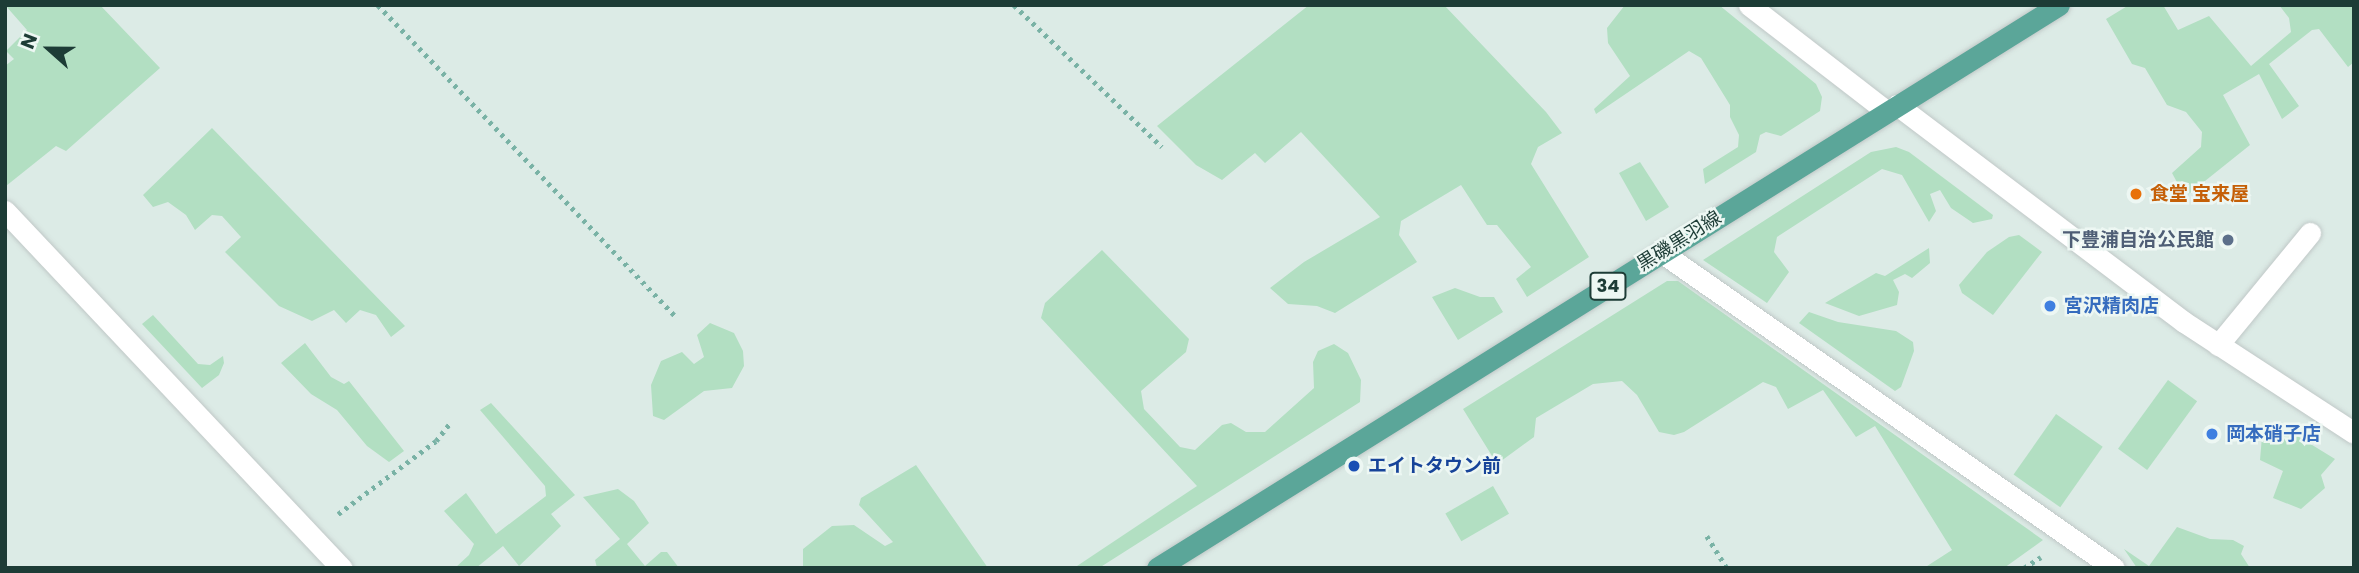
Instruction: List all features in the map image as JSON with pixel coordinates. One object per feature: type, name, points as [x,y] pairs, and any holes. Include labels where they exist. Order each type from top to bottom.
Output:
[{"type":"main road","name":"黒磯黒羽線","points":[[1157,568],[2059,5]]},
{"type":"street","points":[[1749,5],[2218,345],[2354,433]]},
{"type":"street","points":[[5,211],[342,568]]},
{"type":"street","points":[[2218,345],[2310,233]]},
{"type":"street","points":[[1661,252],[2114,568]]},
{"type":"path","points":[[377,5],[674,315]]},
{"type":"path","points":[[1014,5],[1162,147]]},
{"type":"path","points":[[312,534],[436,441],[450,423]]},
{"type":"path","points":[[1707,536],[1727,568]]},
{"type":"green space","points":[[5,5],[100,5],[160,68],[66,151],[56,146],[6,186],[5,66],[14,59],[6,51],[27,30]]},
{"type":"green space","points":[[1309,5],[1444,5],[1546,112],[1562,133],[1538,147],[1531,164],[1589,257],[1527,297],[1516,279],[1531,267],[1497,225],[1487,225],[1461,185],[1401,221],[1399,235],[1417,262],[1335,313],[1317,306],[1288,304],[1270,288],[1304,262],[1380,217],[1301,132],[1265,163],[1255,153],[1222,180],[1196,165],[1157,126]]},
{"type":"green space","points":[[1625,5],[1719,5],[1816,84],[1822,97],[1820,111],[1781,136],[1766,132],[1760,135],[1756,152],[1705,184],[1703,169],[1738,147],[1739,135],[1730,117],[1730,105],[1701,58],[1689,51],[1596,114],[1594,109],[1630,76],[1608,43],[1607,28]]},
{"type":"green space","points":[[2129,5],[2163,5],[2178,30],[2209,16],[2251,66],[2291,32],[2289,18],[2279,5],[2354,5],[2354,62],[2348,67],[2319,29],[2312,30],[2269,64],[2299,106],[2282,119],[2259,74],[2223,95],[2250,145],[2185,197],[2172,173],[2201,147],[2202,132],[2186,112],[2167,105],[2145,68],[2132,64],[2106,19]]},
{"type":"green space","points":[[212,128],[405,326],[391,337],[376,315],[360,310],[346,323],[334,310],[312,321],[279,306],[225,252],[241,237],[222,216],[212,215],[195,230],[186,215],[168,202],[153,207],[143,195]]},
{"type":"green space","points":[[1896,147],[1909,152],[1993,215],[1992,219],[1973,223],[1951,208],[1940,190],[1930,194],[1936,211],[1929,222],[1902,175],[1882,169],[1777,237],[1774,252],[1789,272],[1767,303],[1703,260],[1871,152]]},
{"type":"green space","points":[[1640,162],[1669,207],[1646,221],[1619,173]]},
{"type":"green space","points":[[2019,235],[2042,252],[1993,315],[1962,293],[1959,285],[1987,252],[2009,237]]},
{"type":"green space","points":[[1929,248],[1930,263],[1912,278],[1905,274],[1893,280],[1899,292],[1897,305],[1859,316],[1825,303],[1876,273],[1885,276]]},
{"type":"green space","points":[[1102,250],[1189,339],[1186,352],[1141,391],[1144,409],[1180,447],[1195,450],[1222,425],[1231,423],[1246,432],[1265,432],[1314,388],[1313,362],[1318,351],[1334,344],[1348,353],[1361,380],[1360,402],[1099,568],[1074,568],[1197,486],[1041,318],[1045,303]]},
{"type":"green space","points":[[1667,281],[1678,281],[2043,540],[2004,568],[1924,568],[1952,550],[1875,426],[1856,437],[1823,390],[1788,409],[1776,387],[1763,382],[1684,432],[1674,435],[1659,432],[1637,395],[1622,381],[1593,384],[1536,418],[1534,437],[1497,464],[1463,409]]},
{"type":"green space","points":[[1455,288],[1480,297],[1494,297],[1503,312],[1458,340],[1432,297]]},
{"type":"green space","points":[[1809,312],[1838,322],[1896,331],[1913,342],[1914,351],[1901,387],[1895,391],[1799,323]]},
{"type":"green space","points":[[153,315],[198,364],[210,365],[223,356],[224,363],[219,375],[202,388],[142,324]]},
{"type":"green space","points":[[710,323],[734,333],[743,351],[744,366],[732,388],[704,391],[664,420],[653,416],[651,385],[661,361],[682,352],[694,364],[704,357],[697,335]]},
{"type":"green space","points":[[305,343],[331,377],[344,384],[349,381],[404,451],[389,462],[367,446],[337,410],[311,394],[281,363]]},
{"type":"green space","points":[[2168,380],[2197,401],[2147,470],[2118,449]]},
{"type":"green space","points":[[491,403],[575,495],[551,514],[561,526],[519,566],[503,546],[476,568],[455,568],[469,555],[474,544],[444,511],[466,493],[496,534],[546,496],[545,486],[480,410]]},
{"type":"green space","points":[[2056,414],[2103,447],[2060,507],[2014,475]]},
{"type":"green space","points":[[2276,423],[2335,459],[2321,475],[2325,488],[2301,509],[2273,498],[2283,471],[2260,460],[2262,436]]},
{"type":"green space","points":[[916,465],[988,568],[803,568],[803,549],[832,526],[854,525],[885,546],[893,542],[859,505],[861,498]]},
{"type":"green space","points":[[1493,486],[1509,514],[1461,541],[1445,514]]},
{"type":"green space","points":[[618,489],[634,501],[649,523],[627,544],[645,566],[661,552],[667,552],[679,568],[597,568],[595,560],[620,539],[583,497]]},
{"type":"green space","points":[[2177,527],[2210,539],[2233,540],[2244,546],[2241,554],[2250,568],[2137,568],[2124,549],[2149,566]]},
{"type":"place","name":"食堂 宝来屋","points":[[2136,194]]},
{"type":"place","name":"下豊浦自治公民館","points":[[2228,240]]},
{"type":"place","name":"宮沢精肉店","points":[[2050,306]]},
{"type":"place","name":"岡本硝子店","points":[[2212,434]]},
{"type":"place","name":"エイトタウン前","points":[[1354,466]]}]
